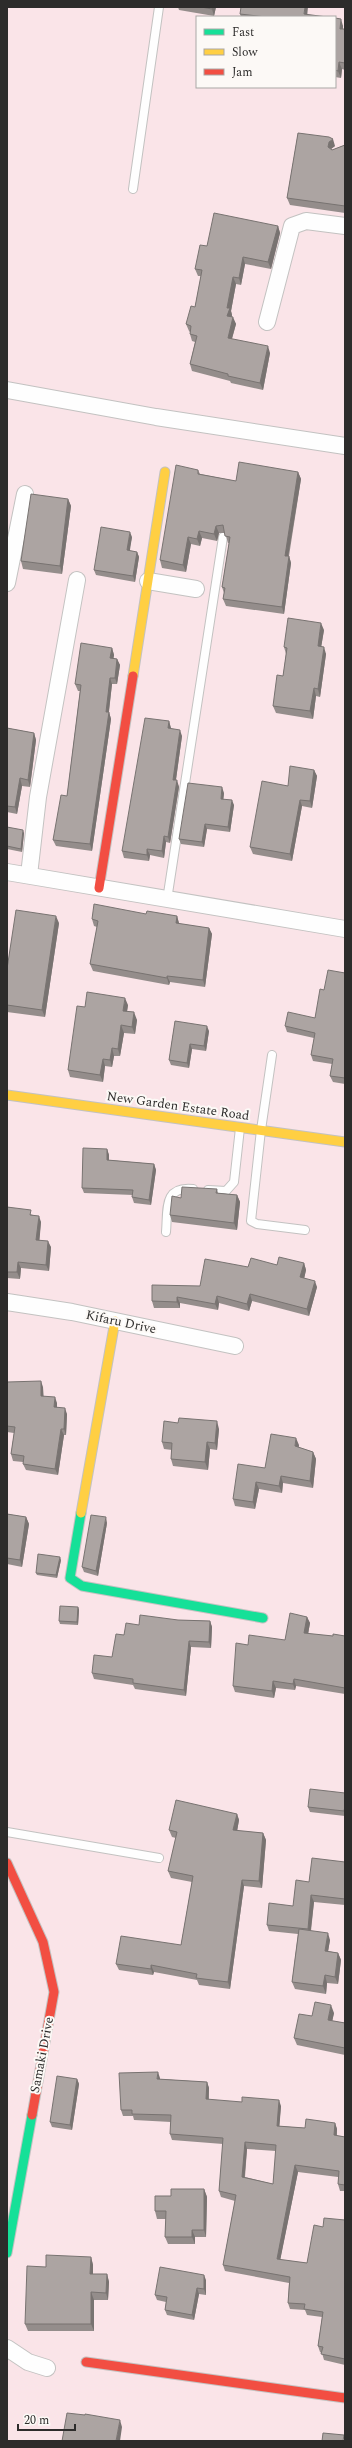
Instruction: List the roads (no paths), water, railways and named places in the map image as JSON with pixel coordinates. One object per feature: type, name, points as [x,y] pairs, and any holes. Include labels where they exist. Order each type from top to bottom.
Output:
[{"type":"street","points":[[267,322],[292,226],[306,221],[345,226]]},
{"type":"street","points":[[7,390],[156,417],[345,446]]},
{"type":"street","points":[[99,888],[165,472]]},
{"type":"street","points":[[7,583],[25,494]]},
{"type":"street","points":[[29,875],[39,790],[77,580]]},
{"type":"street","points":[[148,581],[196,589]]},
{"type":"street","points":[[7,872],[345,929]]},
{"type":"street","name":"New Garden Estate Road","points":[[7,1095],[345,1142]]},
{"type":"street","name":"Kifaru Drive","points":[[7,1302],[115,1321],[236,1346]]},
{"type":"street","points":[[115,1321],[70,1578],[82,1586],[263,1618]]},
{"type":"street","name":"Samaki Drive","points":[[7,1864],[35,1924],[51,1966],[54,1992],[7,2253]]},
{"type":"street","points":[[7,2348],[28,2362],[47,2368]]},
{"type":"street","points":[[86,2362],[345,2398]]},
{"type":"lane","points":[[133,189],[159,7]]},
{"type":"lane","points":[[167,900],[223,537]]},
{"type":"lane","points":[[272,1055],[260,1130],[251,1221],[257,1224],[305,1230]]},
{"type":"lane","points":[[166,1232],[170,1196],[174,1191],[180,1188],[226,1192],[230,1188],[234,1182],[240,1128]]},
{"type":"lane","points":[[7,1832],[159,1858]]}]
